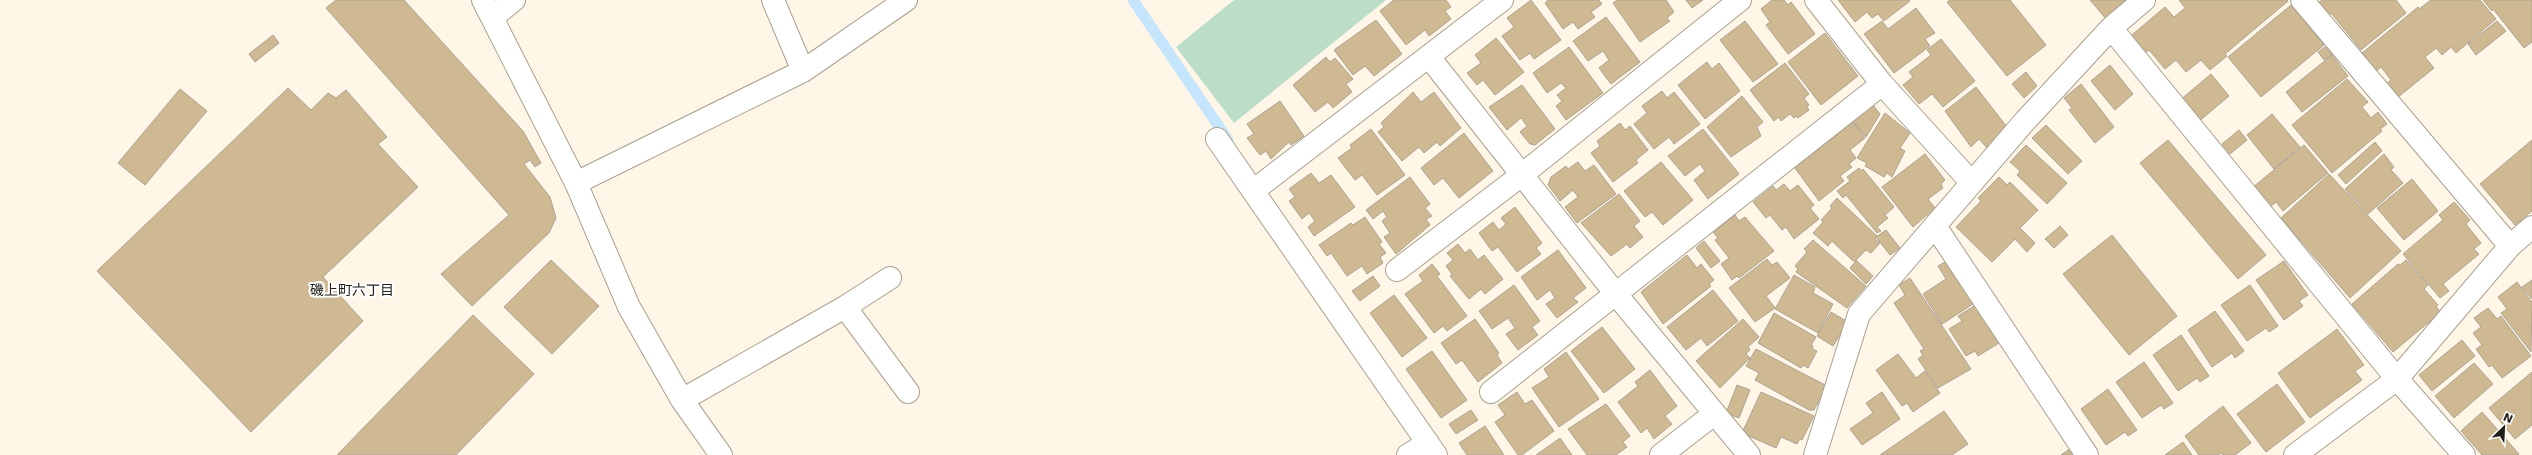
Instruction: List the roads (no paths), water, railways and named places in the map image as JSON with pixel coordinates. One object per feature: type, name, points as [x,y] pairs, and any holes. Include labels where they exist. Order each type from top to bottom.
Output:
[{"type":"street","points":[[514,0],[488,8],[576,183],[629,307],[682,400],[721,455]]},
{"type":"street","points":[[773,0],[803,71]]},
{"type":"street","points":[[576,183],[803,71],[906,0]]},
{"type":"street","points":[[1253,191],[1502,0]]},
{"type":"street","points":[[1397,270],[1523,174],[1740,0]]},
{"type":"street","points":[[1816,0],[1882,84],[1971,182]]},
{"type":"street","points":[[1815,455],[1859,314],[1971,182],[2111,28],[2144,0]]},
{"type":"street","points":[[2302,0],[2510,246]]},
{"type":"street","points":[[2111,28],[2397,380],[2464,455]]},
{"type":"street","points":[[1429,57],[1523,174],[1615,293],[1749,455]]},
{"type":"street","points":[[1492,392],[1615,293],[1882,84]]},
{"type":"street","points":[[1217,139],[1432,449],[1408,455]]},
{"type":"street","points":[[1935,226],[2087,455]]},
{"type":"street","points":[[2295,455],[2397,380],[2510,246],[2532,227]]},
{"type":"street","points":[[682,400],[845,308],[890,278]]},
{"type":"street","points":[[845,308],[908,392]]},
{"type":"street","points":[[1661,455],[1714,414]]},
{"type":"waterway","points":[[1133,0],[1228,140]]},
{"type":"district","name":"磯上町六丁目","points":[[352,290]]}]
